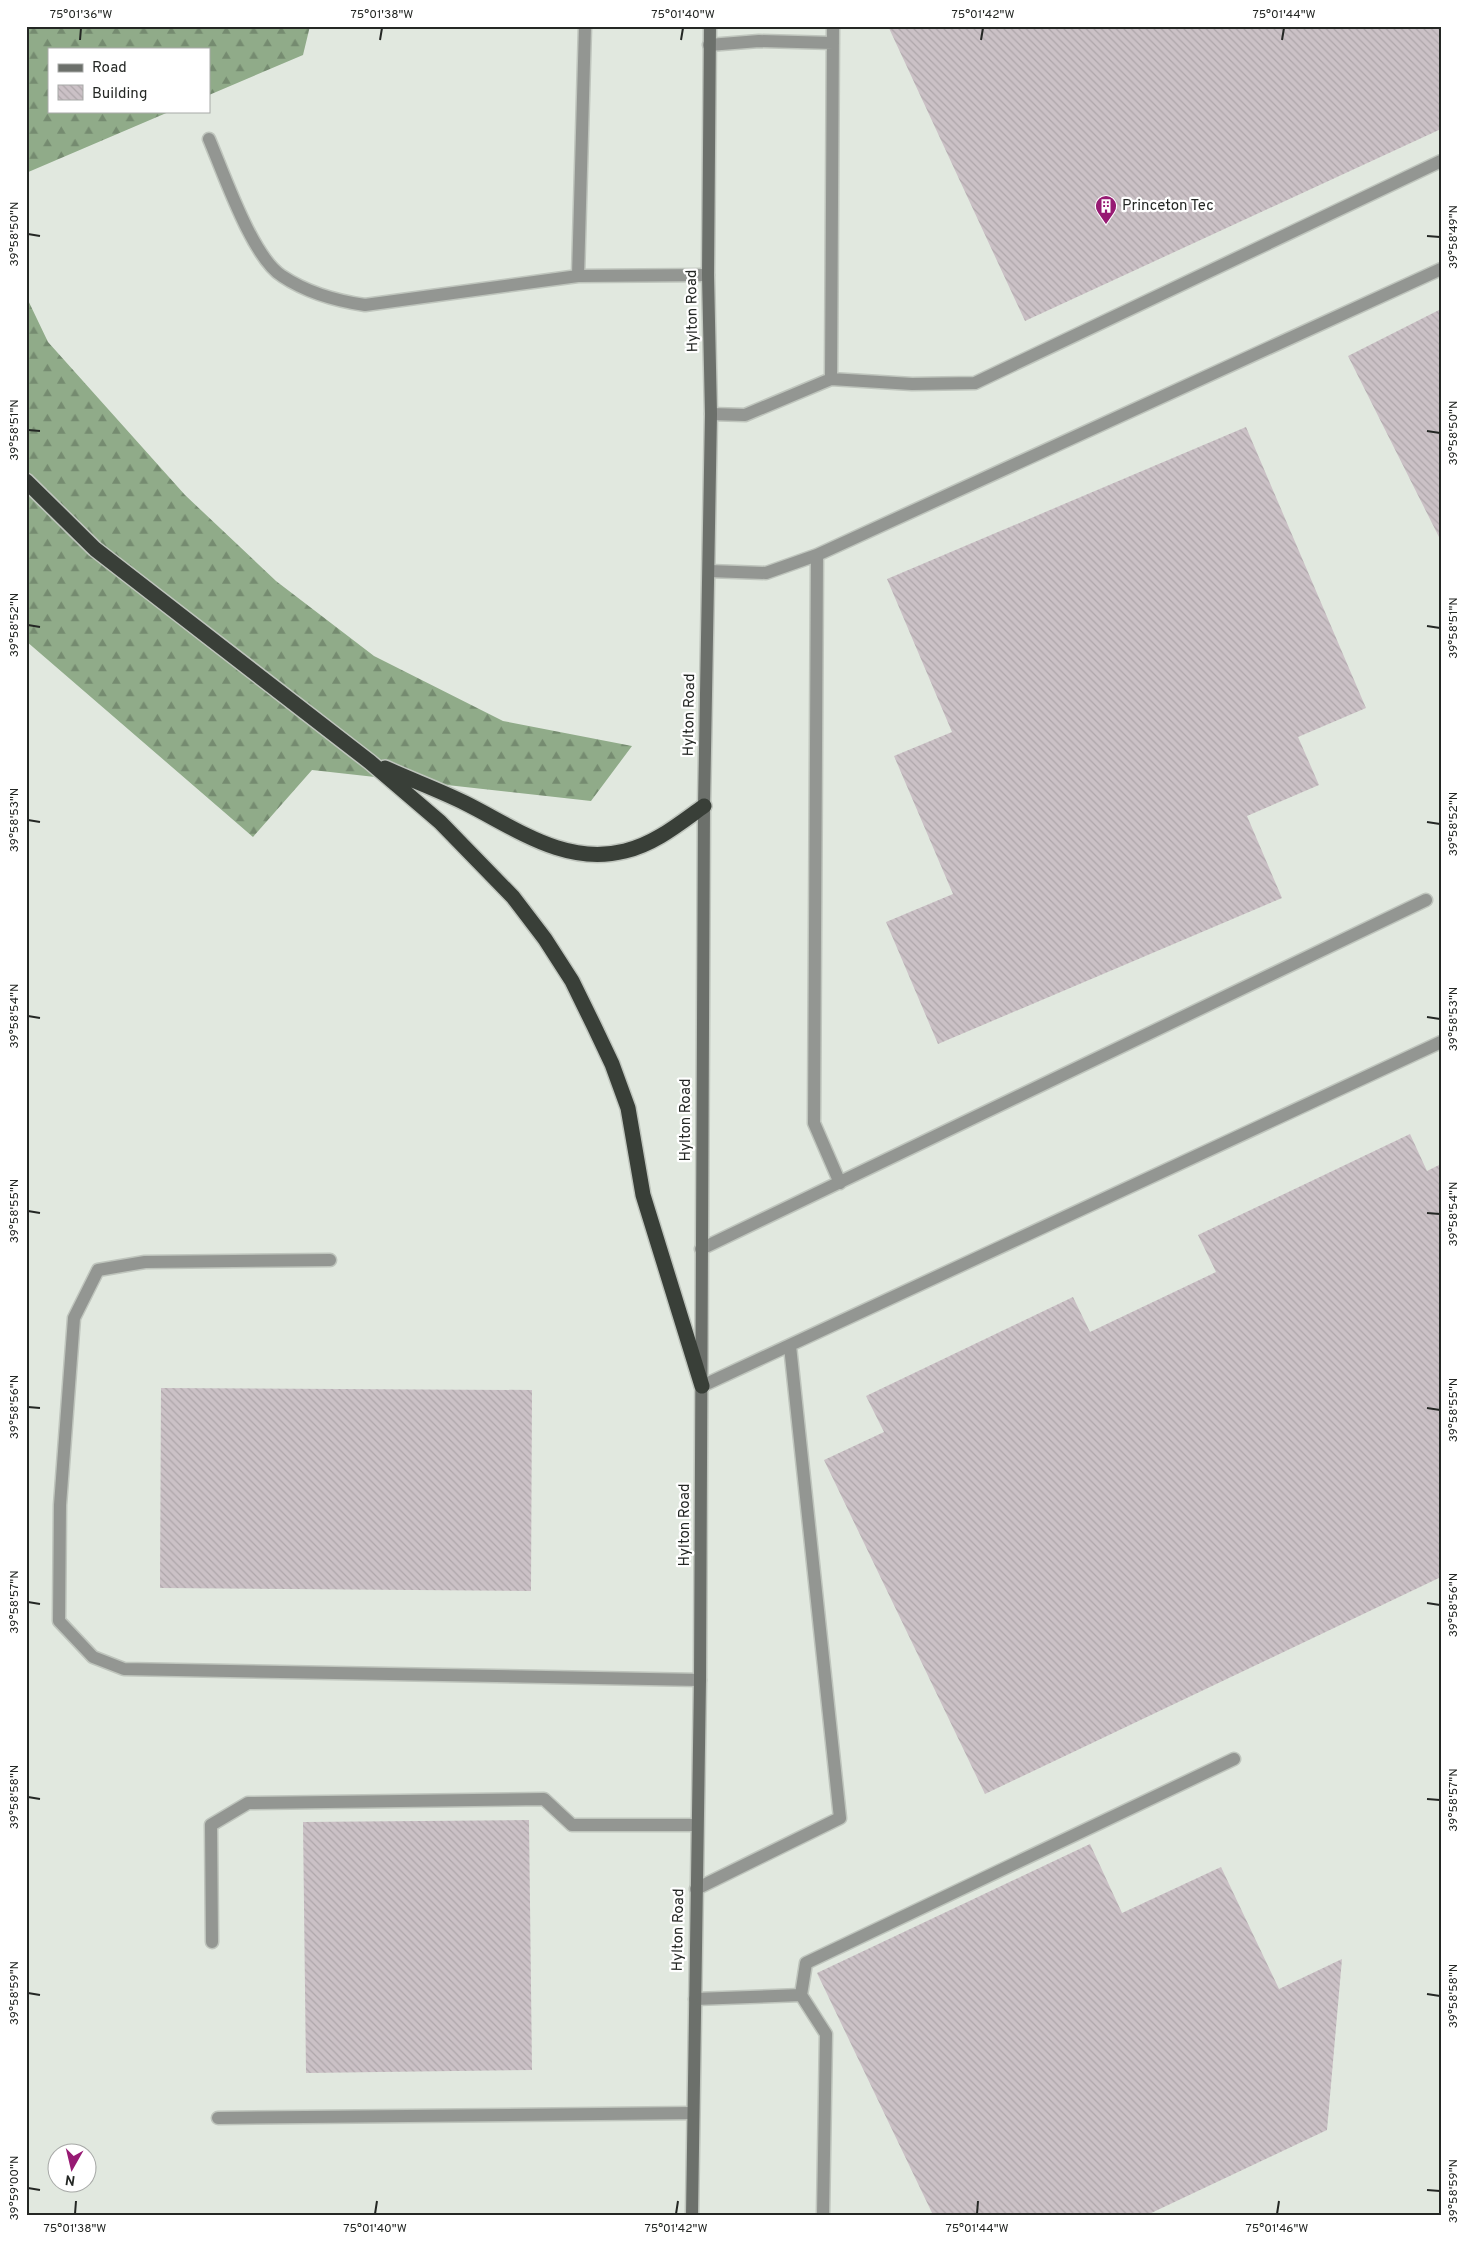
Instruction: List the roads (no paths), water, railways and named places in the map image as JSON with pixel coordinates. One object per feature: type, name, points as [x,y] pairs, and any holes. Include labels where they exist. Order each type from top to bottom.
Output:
[{"type":"highway","points":[[26,481],[95,549],[370,762],[440,822],[513,896],[545,939],[572,982],[612,1064],[628,1108],[643,1196],[702,1386]]},
{"type":"highway","points":[[370,762],[464,802],[547,846],[572,854],[598,856],[626,851],[655,840],[704,806]]},
{"type":"street","name":"Hylton Road","points":[[692,2215],[700,1680],[704,806],[711,414],[708,275],[710,26]]},
{"type":"lane","points":[[578,276],[585,26]]},
{"type":"lane","points":[[831,379],[833,26]]},
{"type":"lane","points":[[710,45],[759,41],[832,43]]},
{"type":"lane","points":[[209,139],[258,249],[281,276],[341,302],[364,304],[578,276],[708,275]]},
{"type":"lane","points":[[711,414],[745,415],[831,379],[912,384],[975,383],[1441,161]]},
{"type":"lane","points":[[709,571],[766,573],[817,555],[1441,269]]},
{"type":"lane","points":[[817,555],[814,1123],[840,1183]]},
{"type":"lane","points":[[701,1249],[1426,900]]},
{"type":"lane","points":[[702,1386],[1441,1042]]},
{"type":"lane","points":[[330,1260],[144,1262],[98,1270],[74,1318],[60,1504],[59,1621],[93,1657],[124,1669],[700,1680]]},
{"type":"lane","points":[[696,1890],[840,1818],[790,1346]]},
{"type":"lane","points":[[823,2215],[826,2034],[801,1995],[806,1962],[1234,1759]]},
{"type":"lane","points":[[212,1942],[211,1825],[248,1803],[544,1799],[572,1825],[697,1825]]},
{"type":"lane","points":[[695,1999],[801,1995]]},
{"type":"lane","points":[[218,2118],[693,2113]]},
{"type":"place","name":"Princeton Tec","points":[[1106,225]]}]
